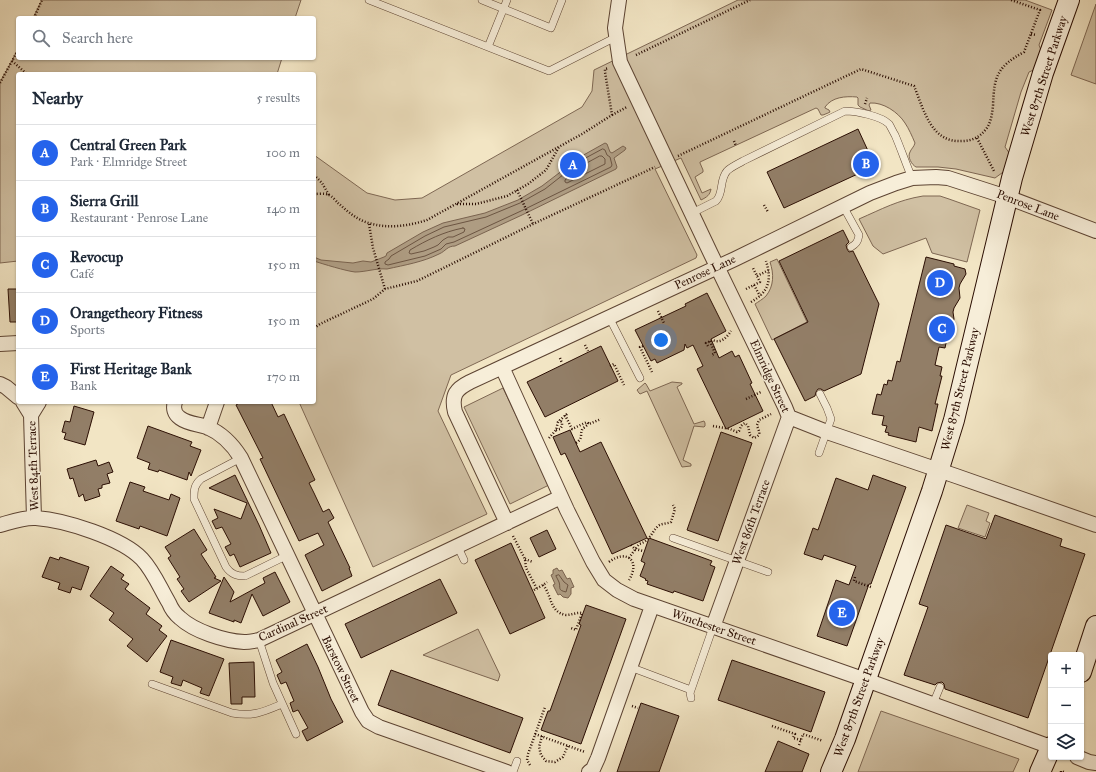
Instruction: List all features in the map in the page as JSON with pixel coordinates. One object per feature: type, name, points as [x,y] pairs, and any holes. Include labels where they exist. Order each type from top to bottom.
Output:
[{"type":"main road","name":"West 87th Street Parkway","points":[[831,772],[845,739],[939,470],[956,413],[1007,197],[1020,150],[1043,73],[1069,0]]},
{"type":"main road","points":[[1084,663],[1096,626]]},
{"type":"main road","points":[[1040,772],[1048,754]]},
{"type":"street","name":"Elmridge Street","points":[[619,0],[615,28],[616,64],[667,161],[789,418],[1096,526]]},
{"type":"street","name":"Penrose Lane","points":[[507,522],[455,412],[454,398],[456,392],[462,386],[717,267],[876,190],[912,178],[948,178],[1007,197],[1096,231]]},
{"type":"street","points":[[0,344],[16,343]]},
{"type":"street","name":"Winchester Street","points":[[502,367],[561,497],[593,562],[604,580],[617,590],[634,600],[866,680],[1048,746]]},
{"type":"street","points":[[0,384],[16,395]]},
{"type":"street","name":"West 84th Terrace","points":[[24,404],[31,415],[34,518]]},
{"type":"street","name":"West 84th Terrace","points":[[31,415],[38,404]]},
{"type":"street","name":"Barstow Street","points":[[174,404],[175,413],[179,418],[208,428],[234,447],[241,458],[288,555],[314,614],[362,712],[368,721],[379,727],[507,772]]},
{"type":"street","points":[[208,428],[216,404]]},
{"type":"street","name":"West 86th Terrace","points":[[713,627],[789,418]]},
{"type":"street","name":"Cardinal Street","points":[[0,525],[12,521],[34,518],[50,520],[68,524],[124,544],[141,558],[150,569],[169,604],[179,617],[193,627],[208,634],[228,640],[245,642],[259,640],[561,497]]},
{"type":"street","points":[[590,772],[598,758],[652,606]]},
{"type":"street","points":[[1084,759],[1096,763]]},
{"type":"lane","points":[[369,0],[550,72],[616,37]]},
{"type":"lane","points":[[482,0],[551,28],[562,0]]},
{"type":"lane","points":[[488,47],[507,0]]},
{"type":"lane","points":[[692,213],[719,198],[724,176],[727,170],[845,111],[851,111],[884,120],[891,127],[912,178]]},
{"type":"lane","points":[[843,206],[859,235],[856,244],[851,247]]},
{"type":"lane","points":[[610,316],[640,378]]},
{"type":"lane","points":[[819,453],[831,419],[828,408],[820,394]]},
{"type":"lane","points":[[241,458],[201,479],[196,484],[194,490],[194,499],[226,567],[230,573],[237,576],[245,576],[288,555]]},
{"type":"lane","points":[[673,538],[768,572]]},
{"type":"lane","points":[[458,547],[464,560]]},
{"type":"lane","points":[[691,698],[690,693],[713,627]]},
{"type":"lane","points":[[259,640],[273,684],[296,734]]},
{"type":"lane","points":[[630,667],[691,690]]},
{"type":"lane","points":[[152,684],[232,713],[243,715],[259,713],[282,704]]},
{"type":"lane","points":[[933,704],[940,687]]},
{"type":"lane","points":[[513,772],[517,761]]},
{"type":"path","points":[[35,16],[42,0]]},
{"type":"path","points":[[636,55],[750,0]]},
{"type":"path","points":[[316,327],[374,299],[385,289],[417,281],[533,224],[861,69],[914,86],[929,122],[940,136],[956,142],[969,141],[977,138],[986,130],[989,122],[992,111],[994,87],[997,77],[1006,63],[1024,52],[1040,10],[1011,0]]},
{"type":"path","points":[[1031,34],[1036,36]]},
{"type":"path","points":[[0,83],[16,54]]},
{"type":"path","points":[[12,61],[24,72]]},
{"type":"path","points":[[612,115],[605,70],[616,64]]},
{"type":"path","points":[[865,104],[867,98]]},
{"type":"path","points":[[316,177],[322,183],[329,195],[348,212],[369,223],[385,226],[416,224],[427,220],[560,146],[629,105]]},
{"type":"path","points":[[977,138],[994,171]]},
{"type":"path","points":[[734,141],[736,146]]},
{"type":"path","points":[[456,204],[476,204],[507,196],[528,184],[546,170],[560,146]]},
{"type":"path","points":[[517,190],[533,224]]},
{"type":"path","points":[[316,194],[329,195]]},
{"type":"path","points":[[764,205],[768,212]]},
{"type":"path","points":[[369,223],[373,248],[385,289]]},
{"type":"path","points":[[752,302],[760,296],[767,286],[769,270],[766,262]]},
{"type":"path","points":[[746,289],[760,282],[753,268]]},
{"type":"path","points":[[757,276],[769,270]]},
{"type":"path","points":[[754,285],[760,296]]},
{"type":"path","points":[[658,311],[664,323]]},
{"type":"path","points":[[710,341],[713,340],[716,342],[726,339],[731,331]]},
{"type":"path","points":[[708,346],[706,343],[710,341]]},
{"type":"path","points":[[710,341],[715,353],[712,355],[713,356]]},
{"type":"path","points":[[585,345],[588,351]]},
{"type":"path","points":[[643,346],[640,348],[652,372]]},
{"type":"path","points":[[560,358],[562,363]]},
{"type":"path","points":[[610,366],[614,364],[624,385]]},
{"type":"path","points":[[746,399],[761,392]]},
{"type":"path","points":[[549,438],[556,430],[558,422],[567,414],[572,429],[587,422],[589,424]]},
{"type":"path","points":[[713,426],[730,429],[737,432],[743,423],[748,426],[750,435],[756,438],[759,433],[757,423],[761,419],[771,414]]},
{"type":"path","points":[[576,443],[581,438],[584,428],[601,419]]},
{"type":"path","points":[[629,558],[639,544],[645,542],[660,525],[671,522],[675,509],[673,504]]},
{"type":"path","points":[[513,536],[525,559],[526,568],[536,590],[547,582]]},
{"type":"path","points":[[631,545],[636,549],[643,551]]},
{"type":"path","points":[[609,562],[619,556],[629,558],[634,566],[629,580]]},
{"type":"path","points":[[525,559],[533,562]]},
{"type":"path","points":[[855,577],[854,581],[871,587]]},
{"type":"path","points":[[543,585],[547,590],[553,607],[557,611],[562,614],[569,615],[579,612],[582,613],[576,630],[571,628]]},
{"type":"path","points":[[632,706],[638,708]]},
{"type":"path","points":[[530,765],[527,760],[528,754],[545,707]]},
{"type":"path","points":[[772,726],[795,734],[793,738],[801,740]]},
{"type":"path","points":[[535,734],[585,752]]},
{"type":"path","points":[[798,745],[804,734],[824,741]]},
{"type":"path","points":[[542,736],[539,747],[540,755],[546,761],[555,762],[563,757],[568,746]]},
{"type":"shaded area","points":[[42,0],[301,0],[296,16],[34,16]]},
{"type":"shaded area","points":[[738,0],[1025,0],[1052,10],[1039,45],[1042,53],[1036,69],[1029,72],[1021,92],[1005,147],[1010,154],[1006,170],[995,178],[956,169],[914,166],[909,154],[915,143],[902,119],[890,108],[880,104],[870,103],[869,105],[871,110],[869,111],[860,107],[858,105],[857,97],[843,97],[835,99],[825,107],[830,112],[828,113],[821,115],[816,108],[700,162],[703,172],[695,177],[702,193],[711,189],[708,196],[701,200],[681,158],[655,169],[697,255],[696,258],[451,375],[438,411],[487,514],[373,567],[300,404],[316,404],[316,156],[367,193],[395,200],[422,198],[582,107],[592,91],[594,70]]},
{"type":"shaded area","points":[[1096,4],[1096,84],[1071,75]]},
{"type":"shaded area","points":[[16,53],[16,60],[281,60],[278,72],[16,72],[16,261],[0,263],[0,82]]},
{"type":"shaded area","points":[[923,196],[940,196],[980,210],[967,262],[932,253],[926,238],[883,254],[873,246],[859,219],[898,202]]},
{"type":"shaded area","points":[[777,259],[807,322],[772,340],[755,304],[765,297],[771,288],[772,271],[770,262]]},
{"type":"shaded area","points":[[672,382],[682,383],[677,387],[694,424],[704,421],[705,423],[704,427],[694,426],[683,460],[691,464],[691,466],[682,467],[647,391],[640,394],[637,390],[645,383],[650,391]]},
{"type":"shaded area","points":[[503,388],[549,485],[510,504],[464,407]]},
{"type":"shaded area","points":[[967,505],[989,513],[986,521],[990,523],[985,537],[958,528]]},
{"type":"shaded area","points":[[478,629],[500,675],[498,681],[423,655]]},
{"type":"shaded area","points":[[881,711],[1019,759],[1013,772],[858,772]]},
{"type":"water","points":[[605,143],[612,153],[623,146],[626,148],[614,158],[617,167],[616,169],[522,215],[450,247],[433,257],[387,269],[355,272],[316,262],[316,258],[321,260],[353,263],[363,261],[371,262],[384,257],[387,253],[423,232],[443,223],[485,213],[518,200],[542,186],[580,157]]},
{"type":"water","points":[[557,568],[559,571],[562,570],[567,579],[570,578],[574,587],[571,588],[571,594],[568,598],[563,597],[560,594],[558,595],[553,585],[555,584],[551,575],[553,574],[553,570]]},
{"type":"building","points":[[858,129],[875,166],[784,208],[767,172]]},
{"type":"building","points":[[843,230],[849,242],[846,245],[847,249],[849,252],[853,251],[879,304],[861,374],[824,391],[818,389],[815,396],[805,401],[774,339],[808,322],[779,261]]},
{"type":"building","points":[[926,257],[954,264],[954,266],[965,269],[966,274],[960,284],[960,298],[954,308],[954,319],[952,327],[948,333],[945,348],[939,347],[935,365],[942,367],[940,376],[942,376],[935,404],[938,404],[932,431],[919,427],[916,442],[888,435],[889,433],[885,432],[887,426],[882,425],[884,416],[872,414],[877,394],[881,395],[884,384],[887,385],[888,380],[892,381],[897,361],[900,362]]},
{"type":"building","points":[[8,289],[16,289],[16,322],[10,322]]},
{"type":"building","points":[[707,293],[726,331],[711,339],[719,358],[732,351],[735,357],[739,355],[752,383],[750,384],[763,411],[726,429],[697,369],[703,366],[693,345],[687,348],[685,344],[684,350],[657,363],[655,359],[651,361],[635,330],[686,306],[685,304]]},
{"type":"building","points":[[601,346],[618,381],[545,417],[527,382]]},
{"type":"building","points":[[272,404],[278,417],[284,414],[315,480],[309,483],[323,512],[329,509],[334,518],[328,522],[350,568],[352,576],[322,591],[305,555],[324,545],[318,533],[299,541],[260,459],[263,458],[236,405]]},
{"type":"building","points":[[74,406],[94,412],[85,445],[64,439],[66,433],[62,432],[65,421],[70,422]]},
{"type":"building","points":[[148,426],[192,442],[190,446],[201,450],[191,476],[189,472],[187,480],[159,470],[158,472],[148,469],[150,463],[137,458]]},
{"type":"building","points":[[570,430],[580,452],[601,442],[647,538],[612,554],[565,453],[561,455],[553,437]]},
{"type":"building","points":[[721,432],[752,443],[718,541],[687,530]]},
{"type":"building","points":[[96,460],[98,466],[109,462],[113,472],[107,474],[110,483],[102,485],[102,488],[98,489],[100,496],[85,501],[83,494],[79,497],[73,478],[70,479],[67,469]]},
{"type":"building","points":[[235,475],[271,553],[240,567],[234,554],[230,556],[225,547],[231,544],[222,527],[216,529],[212,521],[218,518],[214,509],[241,519],[247,503],[209,488]]},
{"type":"building","points":[[873,475],[906,487],[847,646],[817,636],[836,580],[849,585],[856,566],[824,555],[822,560],[804,554],[813,528],[818,530],[836,478],[868,490]]},
{"type":"building","points":[[130,482],[145,487],[143,491],[169,500],[171,494],[180,498],[167,536],[140,526],[139,529],[116,521]]},
{"type":"building","points":[[995,515],[1062,539],[1060,546],[1085,554],[1051,652],[1048,652],[1048,660],[1028,718],[945,689],[942,682],[935,685],[904,675],[928,607],[919,604],[946,525],[986,539]]},
{"type":"building","points":[[194,529],[207,550],[201,554],[216,577],[214,578],[221,581],[189,602],[181,591],[184,589],[177,579],[180,577],[168,558],[171,556],[165,547]]},
{"type":"building","points":[[547,530],[556,549],[539,557],[530,538]]},
{"type":"building","points":[[649,538],[712,561],[710,565],[715,567],[703,601],[647,584],[648,581],[640,576],[645,563],[641,561]]},
{"type":"building","points":[[511,543],[545,618],[510,634],[475,560]]},
{"type":"building","points":[[50,557],[59,560],[60,557],[89,567],[81,590],[72,587],[70,593],[58,589],[60,583],[42,577]]},
{"type":"building","points":[[111,566],[124,575],[121,579],[129,584],[125,589],[150,608],[146,614],[162,626],[159,630],[167,636],[147,662],[127,646],[133,639],[109,620],[114,613],[90,596]]},
{"type":"building","points":[[275,572],[290,602],[263,616],[252,594],[241,623],[209,613],[224,577],[234,592],[230,602],[265,583],[263,578]]},
{"type":"building","points":[[440,579],[457,613],[361,658],[345,624]]},
{"type":"building","points":[[586,605],[626,619],[581,744],[541,730],[548,711],[550,711],[581,625],[579,624]]},
{"type":"building","points":[[171,640],[224,659],[209,696],[200,693],[202,688],[183,680],[181,686],[171,683],[173,677],[160,672]]},
{"type":"building","points":[[307,644],[331,699],[343,722],[307,741],[302,731],[308,728],[298,710],[293,712],[290,703],[294,701],[286,682],[281,684],[277,675],[282,672],[276,660]]},
{"type":"building","points":[[732,660],[825,692],[811,732],[718,700]]},
{"type":"building","points":[[254,662],[255,697],[242,697],[242,704],[231,704],[229,663]]},
{"type":"building","points":[[391,670],[523,718],[510,753],[378,705]]},
{"type":"building","points":[[641,703],[679,716],[659,772],[617,772]]},
{"type":"building","points":[[778,741],[809,754],[802,772],[765,772]]},
{"type":"place","name":"Sierra Grill","points":[[866,164]]},
{"type":"place","name":"Central Green Park","points":[[573,165]]},
{"type":"place","name":"Orangetheory Fitness","points":[[940,283]]},
{"type":"place","name":"Revocup","points":[[942,329]]},
{"type":"place","name":"First Heritage Bank","points":[[842,613]]}]
